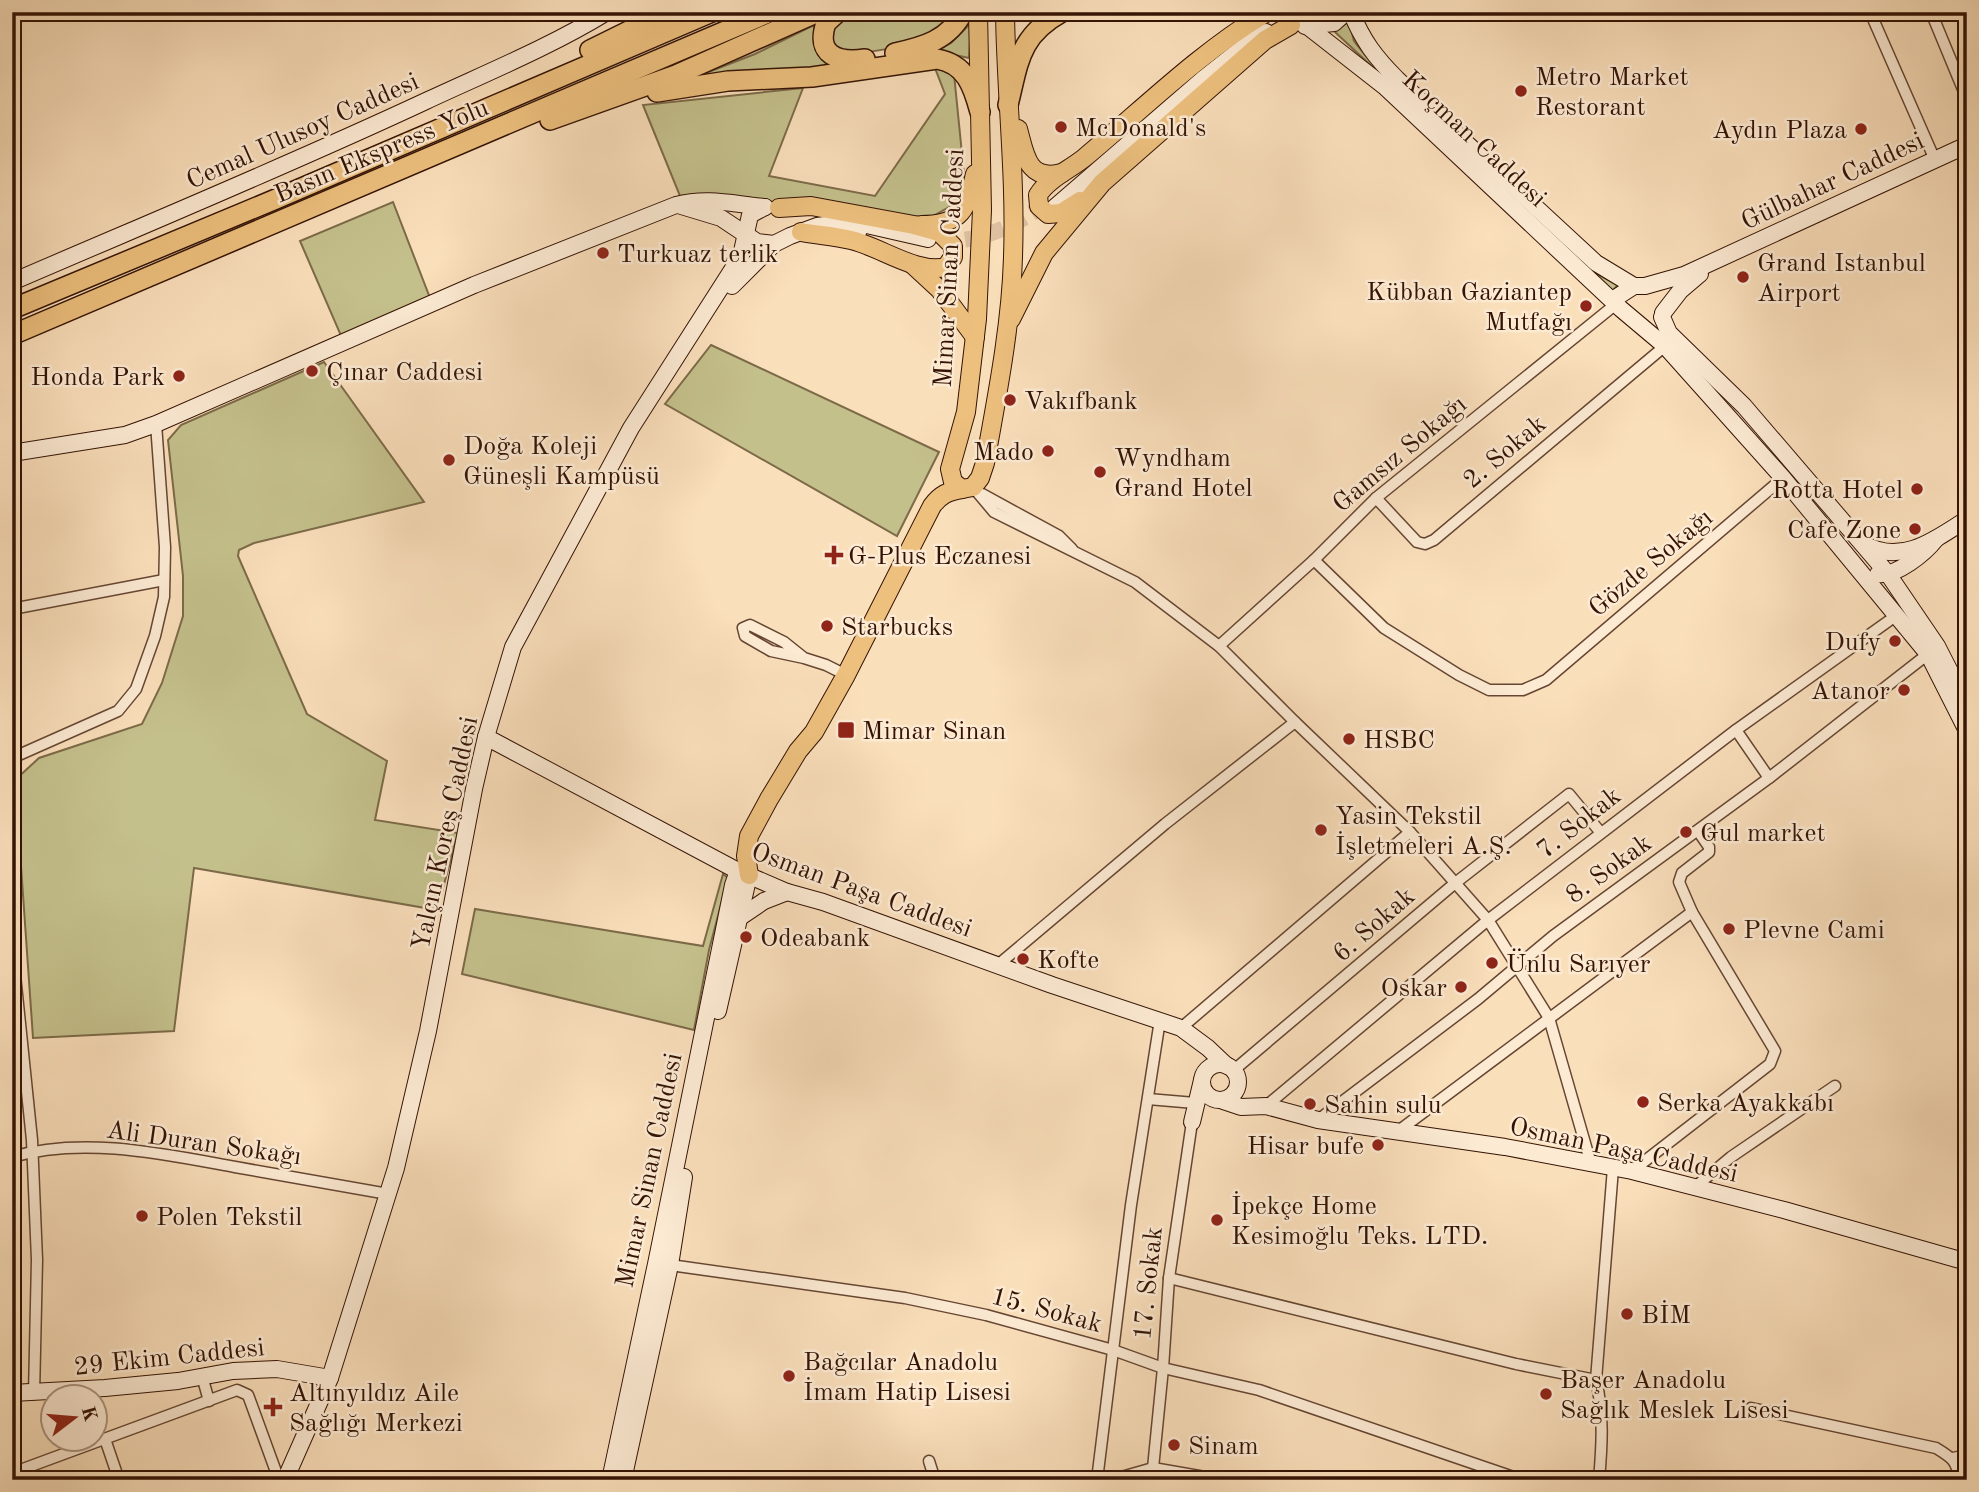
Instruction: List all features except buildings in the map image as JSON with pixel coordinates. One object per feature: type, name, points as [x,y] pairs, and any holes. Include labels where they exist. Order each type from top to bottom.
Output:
[{"type":"highway","points":[[414,139],[466,105],[638,28],[665,12]]},
{"type":"highway","name":"Basın Ekspress Yolu","points":[[12,309],[712,12]]},
{"type":"highway","name":"Basın Ekspress Yolu","points":[[12,335],[770,12]]},
{"type":"highway","points":[[379,180],[421,171],[557,116],[676,75],[818,12]]},
{"type":"highway","points":[[838,12],[826,23],[823,41],[832,56],[850,61],[927,44],[952,29],[963,12]]},
{"type":"highway","points":[[1008,105],[1020,60],[1030,36],[1062,12]]},
{"type":"highway","points":[[557,116],[699,84],[812,77],[937,59],[955,64],[965,72],[980,112]]},
{"type":"main road","name":"Cemal Ulusoy Caddesi","points":[[12,282],[237,188],[352,136],[607,12]]},
{"type":"main road","name":"Mimar Sinan Caddesi","points":[[971,489],[953,482],[950,469],[966,412],[975,337],[982,210],[978,12]]},
{"type":"main road","points":[[743,873],[749,836],[790,763],[814,732],[846,675],[932,506],[938,498],[951,491],[971,489],[980,478],[985,463],[1007,325],[1013,260],[1006,12]]},
{"type":"main road","points":[[1265,13],[1051,204],[1263,33],[1299,25],[1334,23],[1346,12]]},
{"type":"main road","name":"Koçman Caddesi","points":[[1352,12],[1362,39],[1397,79],[1596,262],[1637,286],[1657,302],[1663,315]]},
{"type":"main road","points":[[1265,13],[1207,53],[1040,191],[1038,201],[1043,212],[1057,215],[1065,212],[1102,183],[1265,40],[1299,25]]},
{"type":"main road","name":"Koçman Caddesi","points":[[1299,25],[1385,88],[1639,325]]},
{"type":"main road","points":[[1008,105],[1019,131],[1024,155],[1031,167],[1040,174],[1057,174],[1068,170]]},
{"type":"main road","name":"Gülbahar Caddesi","points":[[1637,286],[1684,275],[1967,145]]},
{"type":"main road","points":[[914,225],[933,225],[951,219],[968,203],[981,147]]},
{"type":"main road","points":[[1007,325],[1044,253],[1102,183]]},
{"type":"main road","points":[[12,453],[125,435],[156,424],[474,285],[676,205],[709,200],[772,208],[815,214],[928,239]]},
{"type":"main road","points":[[676,205],[721,218],[757,242],[774,244]]},
{"type":"main road","points":[[772,208],[811,206],[914,225],[939,232],[953,246],[953,257],[946,267],[927,269],[850,239],[801,232]]},
{"type":"main road","name":"Yalçın Koreş Caddesi","points":[[285,1480],[330,1378],[388,1194],[428,1031],[474,789],[486,737],[513,647],[631,428],[741,256],[750,215],[772,208]]},
{"type":"main road","points":[[702,319],[747,269],[774,244],[817,226],[833,224],[944,247]]},
{"type":"main road","name":"Gülbahar Caddesi","points":[[1663,315],[1691,280],[1719,260]]},
{"type":"main road","points":[[910,263],[940,290],[975,337]]},
{"type":"main road","points":[[1616,304],[1616,297],[1637,286]]},
{"type":"main road","points":[[1639,325],[1654,324],[1663,315],[1669,333],[1744,406],[1888,574],[1937,646],[1967,705]]},
{"type":"main road","points":[[1639,325],[1664,346],[1783,478],[1897,615],[1928,654],[1967,731]]},
{"type":"main road","points":[[1860,541],[1877,551],[1892,553],[1913,549],[1936,539],[1967,519]]},
{"type":"main road","points":[[1824,528],[1847,542],[1875,573],[1888,574],[1924,553],[1936,539]]},
{"type":"main road","name":"Osman Paşa Caddesi","points":[[486,737],[743,873],[787,892],[823,902],[1052,985],[1181,1028],[1208,1048],[1233,1071],[1250,1095],[1266,1106]]},
{"type":"main road","name":"Mimar Sinan Caddesi","points":[[623,1480],[670,1265],[691,1135],[738,918],[743,873]]},
{"type":"main road","name":"Mimar Sinan Caddesi","points":[[610,1480],[733,885],[743,873]]},
{"type":"main road","points":[[738,918],[764,901],[787,892]]},
{"type":"main road","points":[[1181,1028],[1201,1058],[1206,1095],[1219,1100]]},
{"type":"main road","points":[[1192,1122],[1203,1108],[1234,1093],[1233,1071],[1213,1065],[1202,1078]]},
{"type":"main road","name":"17. Sokak","points":[[1192,1122],[1202,1078]]},
{"type":"main road","name":"Osman Paşa Caddesi","points":[[1219,1100],[1241,1107],[1266,1106],[1318,1120],[1505,1147],[1632,1171],[1967,1262]]},
{"type":"main road","name":"29 Ekim Caddesi","points":[[12,1393],[34,1394],[105,1388],[233,1371],[277,1368],[330,1378]]},
{"type":"street","points":[[1870,12],[1934,160]]},
{"type":"street","points":[[1931,12],[1967,99]]},
{"type":"street","name":"Gamsız Sokağı","points":[[1219,646],[1314,560],[1376,498],[1616,304]]},
{"type":"street","name":"2. Sokak","points":[[1376,498],[1417,541],[1425,544],[1434,540],[1664,346]]},
{"type":"street","points":[[12,758],[118,711],[136,690],[164,597],[164,547],[156,424]]},
{"type":"street","name":"Gözde Sokağı","points":[[1314,560],[1384,628],[1489,690],[1523,690],[1546,680],[1783,478]]},
{"type":"street","points":[[971,489],[994,512],[1135,582],[1219,646],[1410,832],[1488,920],[1549,1018],[1591,1164]]},
{"type":"street","points":[[12,609],[164,580]]},
{"type":"street","name":"7. Sokak","points":[[1266,1106],[1488,920],[1601,832],[1736,730],[1897,615]]},
{"type":"street","points":[[804,658],[784,642],[750,625],[743,628],[745,636],[771,651],[826,665],[846,675]]},
{"type":"street","name":"8. Sokak","points":[[1318,1120],[1478,999],[1553,936],[1769,778],[1928,654]]},
{"type":"street","points":[[999,964],[1165,824],[1295,722]]},
{"type":"street","points":[[1736,730],[1769,778]]},
{"type":"street","name":"6. Sokak","points":[[1233,1071],[1454,884],[1569,794],[1601,832]]},
{"type":"street","points":[[1632,1171],[1770,1064],[1775,1051],[1692,912],[1679,882],[1682,873],[1709,852],[1709,846],[1698,831]]},
{"type":"street","points":[[1181,1028],[1410,832]]},
{"type":"street","points":[[1397,1132],[1692,912]]},
{"type":"street","points":[[12,946],[33,1151],[37,1261],[34,1394]]},
{"type":"street","points":[[1097,1480],[1131,1205],[1160,1020]]},
{"type":"street","points":[[1695,1187],[1731,1157],[1835,1086]]},
{"type":"street","points":[[1148,1099],[1195,1103]]},
{"type":"street","name":"17. Sokak","points":[[1153,1468],[1169,1278],[1192,1122]]},
{"type":"street","name":"Ali Duran Sokağı","points":[[12,1157],[33,1151],[98,1148],[141,1152],[388,1194]]},
{"type":"street","points":[[1599,1480],[1603,1434],[1601,1401],[1596,1380],[1614,1168]]},
{"type":"street","name":"15. Sokak","points":[[670,1265],[905,1298],[986,1315],[1113,1350],[1163,1368],[1259,1390],[1522,1480]]},
{"type":"street","points":[[1169,1278],[1479,1355],[1596,1380]]},
{"type":"street","points":[[202,1376],[209,1401]]},
{"type":"street","points":[[108,1438],[237,1390],[248,1395],[279,1480]]},
{"type":"street","points":[[1751,1408],[1936,1448],[1953,1458],[1958,1468],[1958,1480]]},
{"type":"street","points":[[108,1448],[119,1480]]},
{"type":"street","points":[[12,1474],[65,1454]]},
{"type":"street","points":[[1953,1458],[1967,1455]]},
{"type":"street","points":[[929,1461],[935,1480]]},
{"type":"street","points":[[1111,1480],[1153,1468],[1170,1475],[1222,1480]]},
{"type":"shaded area","points":[[853,12],[953,12],[940,29],[927,37],[887,49],[847,52],[833,44],[831,34],[838,23]]},
{"type":"shaded area","points":[[1349,21],[1354,41],[1366,56],[1585,264],[1595,273],[1618,285],[1612,291],[1335,32]]},
{"type":"shaded area","points":[[971,23],[969,58],[936,51],[951,43]]},
{"type":"shaded area","points":[[814,25],[816,40],[823,57],[841,68],[698,76],[755,54]]},
{"type":"shaded area","points":[[935,68],[954,74],[965,184],[958,202],[924,221],[710,194],[680,196],[643,105],[803,88],[769,176],[875,196],[945,94]]},
{"type":"shaded area","points":[[393,202],[430,298],[342,338],[300,241]]},
{"type":"shaded area","points":[[711,345],[939,452],[897,536],[665,404]]},
{"type":"shaded area","points":[[324,362],[424,502],[254,543],[239,550],[238,556],[307,714],[387,761],[375,820],[458,833],[437,910],[194,868],[174,1031],[33,1038],[15,780],[39,758],[142,724],[162,683],[183,616],[183,576],[168,440],[181,425]]},
{"type":"shaded area","points":[[723,874],[728,878],[709,950],[694,1030],[462,974],[475,909],[703,946]]},
{"type":"tunnel","points":[[941,240],[984,236],[1011,225],[1048,202]]},
{"type":"place","name":"Metro Market Restorant","points":[[1521,91]]},
{"type":"place","name":"McDonald's","points":[[1061,127]]},
{"type":"place","name":"Aydın Plaza","points":[[1861,129]]},
{"type":"place","name":"Turkuaz terlik","points":[[603,253]]},
{"type":"place","name":"Grand Istanbul Airport","points":[[1743,277]]},
{"type":"place","name":"Kübban Gaziantep Mutfağı","points":[[1586,306]]},
{"type":"place","name":"Çınar Caddesi","points":[[312,371]]},
{"type":"place","name":"Honda Park","points":[[179,376]]},
{"type":"place","name":"Vakıfbank","points":[[1010,400]]},
{"type":"place","name":"Mado","points":[[1048,451]]},
{"type":"place","name":"Doğa Koleji Güneşli Kampüsü","points":[[449,460]]},
{"type":"place","name":"Wyndham Grand Hotel","points":[[1100,472]]},
{"type":"place","name":"Rotta Hotel","points":[[1917,489]]},
{"type":"place","name":"Cafe Zone","points":[[1915,529]]},
{"type":"place","name":"G-Plus Eczanesi","points":[[834,555]]},
{"type":"place","name":"Starbucks","points":[[827,626]]},
{"type":"place","name":"Dufy","points":[[1895,641]]},
{"type":"place","name":"Atanor","points":[[1904,690]]},
{"type":"place","name":"Mimar Sinan","points":[[846,730]]},
{"type":"place","name":"HSBC","points":[[1349,739]]},
{"type":"place","name":"Yasin Tekstil İşletmeleri A.Ş.","points":[[1321,830]]},
{"type":"place","name":"Gul market","points":[[1686,832]]},
{"type":"place","name":"Plevne Cami","points":[[1729,929]]},
{"type":"place","name":"Odeabank","points":[[746,937]]},
{"type":"place","name":"Kofte","points":[[1023,959]]},
{"type":"place","name":"Ünlu Sarıyer","points":[[1492,963]]},
{"type":"place","name":"Oskar","points":[[1461,987]]},
{"type":"place","name":"Serka Ayakkabı","points":[[1643,1102]]},
{"type":"place","name":"Sahin sulu","points":[[1310,1104]]},
{"type":"place","name":"Hisar bufe","points":[[1378,1145]]},
{"type":"place","name":"Polen Tekstil","points":[[142,1216]]},
{"type":"place","name":"İpekçe Home Kesimoğlu Teks. LTD.","points":[[1217,1220]]},
{"type":"place","name":"BİM","points":[[1627,1314]]},
{"type":"place","name":"Bağcılar Anadolu İmam Hatip Lisesi","points":[[789,1376]]},
{"type":"place","name":"Başer Anadolu Sağlık Meslek Lisesi","points":[[1546,1394]]},
{"type":"place","name":"Altınyıldız Aile Sağlığı Merkezi","points":[[273,1407]]},
{"type":"place","name":"Sinam","points":[[1174,1445]]}]
